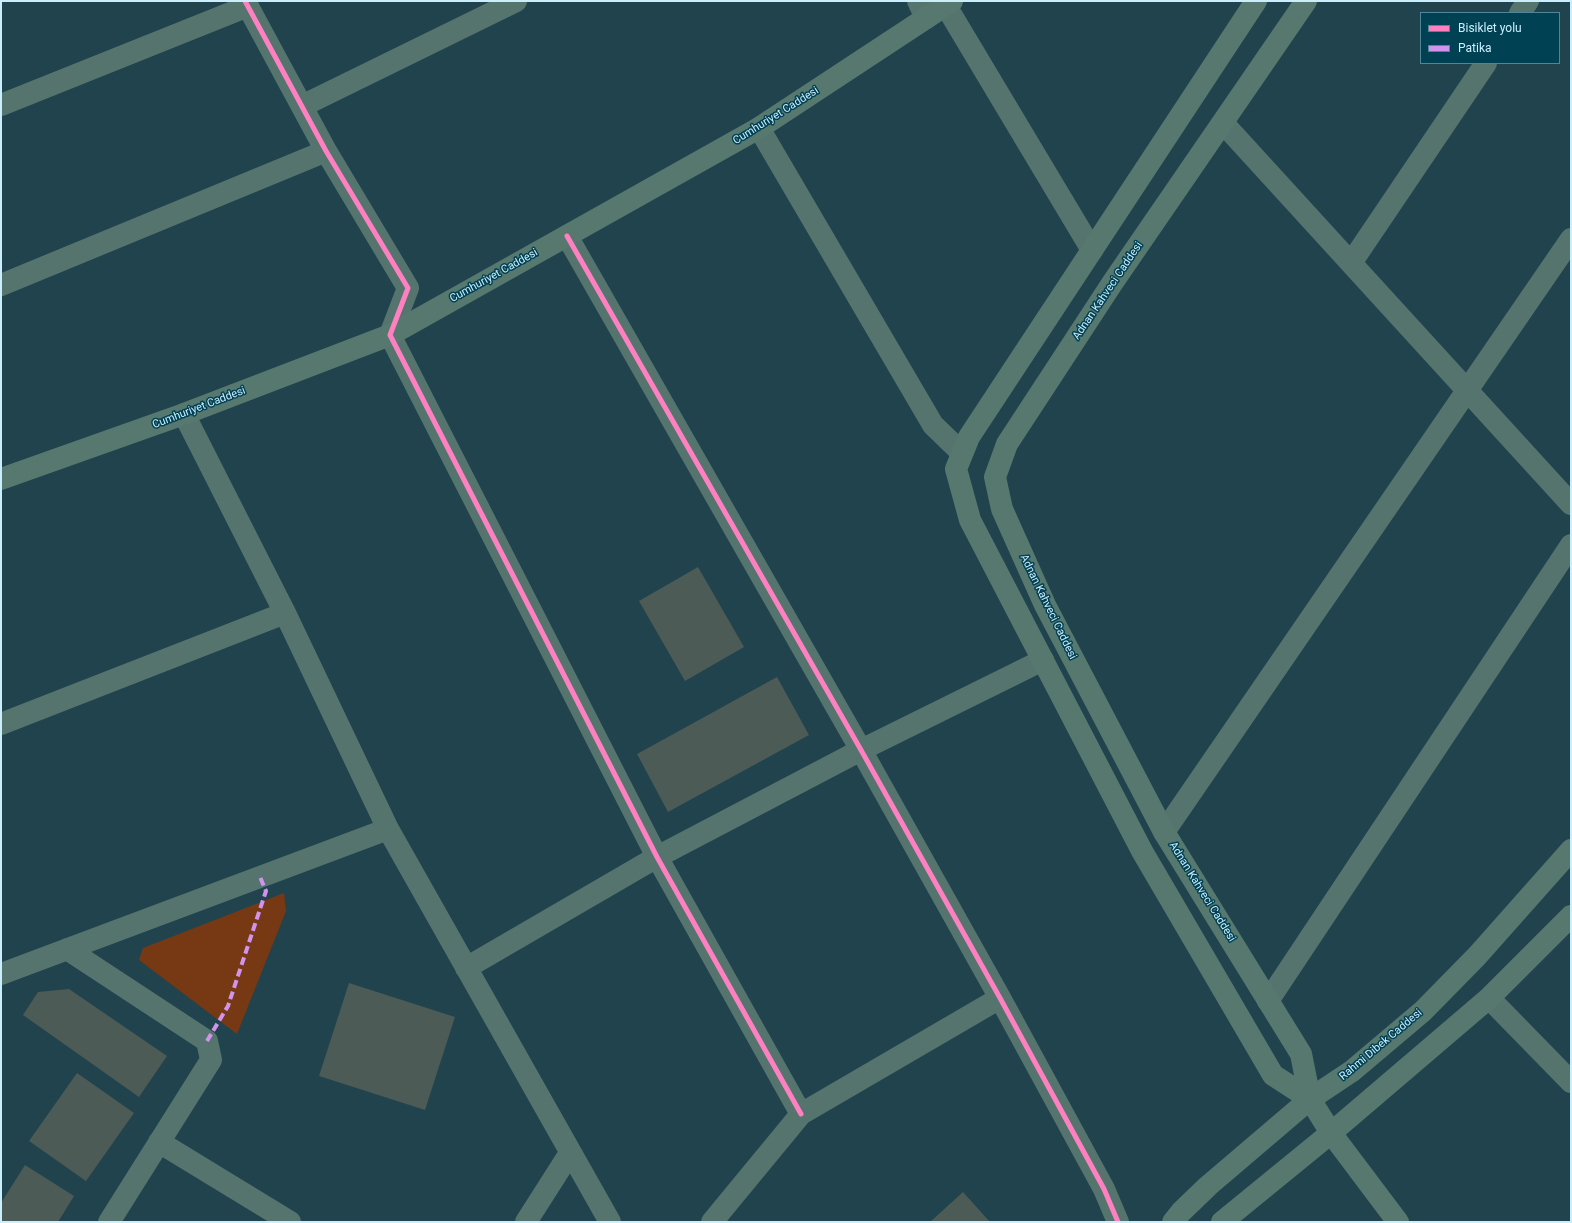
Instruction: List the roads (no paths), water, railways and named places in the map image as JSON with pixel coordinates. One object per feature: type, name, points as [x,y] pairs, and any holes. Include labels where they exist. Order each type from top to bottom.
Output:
[{"type":"main road","points":[[1256,1],[969,437],[956,469],[970,520],[1142,851],[1273,1075],[1310,1099]]},
{"type":"main road","name":"Adnan Kahveci Caddesi","points":[[1306,1],[1113,282],[1007,444],[995,477],[1002,509],[1045,605],[1164,832],[1301,1054],[1310,1099],[1331,1133],[1398,1222]]},
{"type":"main road","name":"Cumhuriyet Caddesi","points":[[1,479],[184,414],[390,335],[759,128],[922,10],[949,3]]},
{"type":"main road","name":"Rahmi Dibek Caddesi","points":[[1173,1222],[1180,1212],[1208,1186],[1310,1099],[1352,1071],[1423,1010],[1478,956],[1571,850]]},
{"type":"main road","points":[[1222,1222],[1331,1133],[1489,998],[1567,924]]},
{"type":"street","points":[[302,106],[516,1]]},
{"type":"street","points":[[1521,12],[1528,1]]},
{"type":"street","points":[[949,3],[1092,250]]},
{"type":"street","points":[[1,105],[247,4],[326,151],[408,288],[390,335],[657,857],[801,1114]]},
{"type":"street","points":[[1351,263],[1485,64]]},
{"type":"street","points":[[1223,123],[1571,504]]},
{"type":"street","points":[[759,128],[933,425],[962,453]]},
{"type":"street","points":[[1,286],[326,151]]},
{"type":"street","points":[[567,236],[861,750],[1000,998],[1104,1189],[1118,1222]]},
{"type":"street","points":[[1164,832],[1571,239]]},
{"type":"street","points":[[184,414],[285,613],[388,829],[610,1222]]},
{"type":"street","points":[[1268,1001],[1571,545]]},
{"type":"street","points":[[1,724],[285,613]]},
{"type":"street","points":[[466,968],[657,857],[861,750],[1043,660]]},
{"type":"street","points":[[1,974],[388,829]]},
{"type":"street","points":[[67,949],[207,1041],[211,1060],[109,1222]]},
{"type":"street","points":[[712,1222],[801,1114],[1000,998]]},
{"type":"street","points":[[1489,998],[1571,1082]]},
{"type":"street","points":[[159,1142],[290,1222]]},
{"type":"street","points":[[526,1222],[570,1152]]}]
